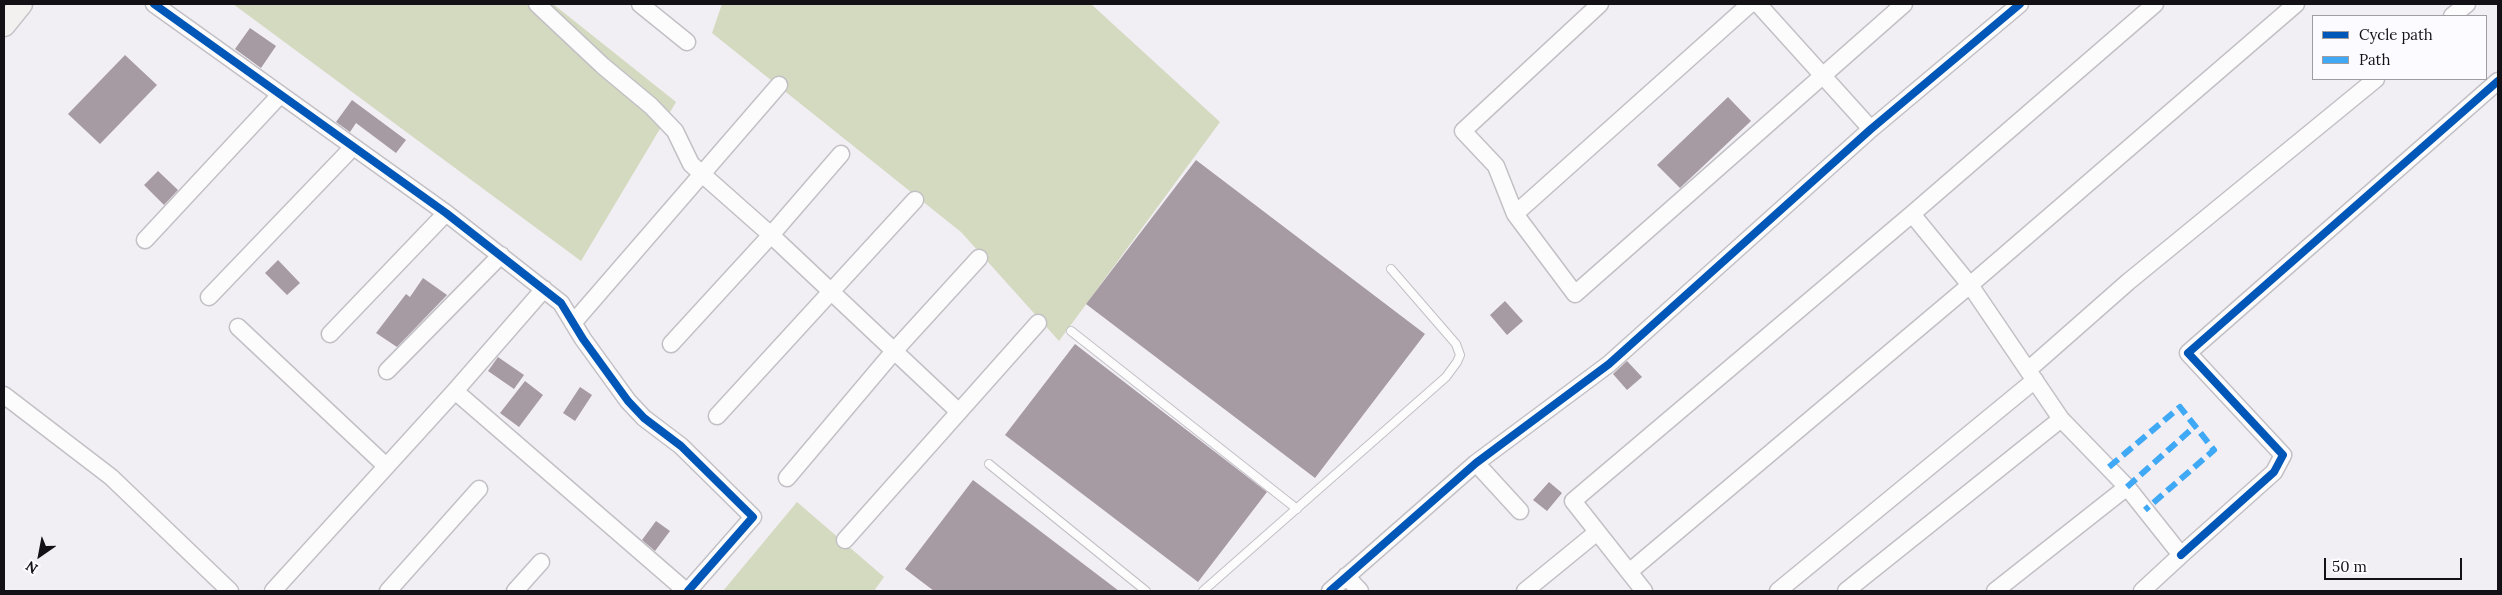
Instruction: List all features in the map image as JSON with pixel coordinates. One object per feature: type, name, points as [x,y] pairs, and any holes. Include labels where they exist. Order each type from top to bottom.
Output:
[{"type":"street","points":[[4,25],[22,4]]},
{"type":"street","points":[[154,4],[446,213],[561,303],[628,401],[644,418],[681,446],[753,517],[687,591],[455,392]]},
{"type":"street","points":[[537,4],[602,66],[651,106],[676,130],[691,164],[771,235],[959,412]]},
{"type":"street","points":[[640,4],[687,42]]},
{"type":"street","points":[[1600,4],[1464,131],[1496,166],[1514,214],[1575,294],[1904,4]]},
{"type":"street","points":[[1514,214],[1750,4]]},
{"type":"street","points":[[1758,4],[1871,129]]},
{"type":"street","points":[[1330,591],[1476,463],[1609,364],[1871,129],[2020,4]]},
{"type":"street","points":[[1644,591],[1596,533],[1573,501],[1912,214],[2155,4]]},
{"type":"street","points":[[2453,15],[2467,4]]},
{"type":"street","points":[[1628,572],[1970,285],[2289,6]]},
{"type":"street","points":[[1778,591],[2031,375],[2128,282],[2375,80]]},
{"type":"street","points":[[2142,591],[2274,472],[2283,456],[2188,353],[2498,81]]},
{"type":"street","points":[[573,323],[779,85]]},
{"type":"street","points":[[145,240],[280,95]]},
{"type":"street","points":[[210,297],[352,147]]},
{"type":"street","points":[[671,344],[771,235],[841,154]]},
{"type":"street","points":[[717,416],[915,200]]},
{"type":"street","points":[[330,334],[446,213]]},
{"type":"street","points":[[1912,214],[1970,285],[2061,419],[2127,487],[2181,555]]},
{"type":"street","points":[[387,371],[501,256]]},
{"type":"street","points":[[787,478],[895,350],[979,258]]},
{"type":"street","points":[[273,591],[455,392],[544,289]]},
{"type":"street","points":[[845,540],[1038,324]]},
{"type":"street","points":[[238,327],[386,466]]},
{"type":"street","points":[[4,395],[111,477],[230,591]]},
{"type":"street","points":[[1846,591],[2061,419]]},
{"type":"street","points":[[1476,463],[1520,511]]},
{"type":"street","points":[[1995,591],[2127,487]]},
{"type":"street","points":[[388,591],[479,489]]},
{"type":"street","points":[[1525,591],[1596,533]]},
{"type":"street","points":[[515,591],[541,562]]},
{"type":"street","points":[[1346,576],[1360,591]]},
{"type":"lane","points":[[1202,591],[1446,377],[1457,362],[1460,355],[1456,344],[1391,269]]},
{"type":"lane","points":[[1071,331],[1297,509]]},
{"type":"lane","points":[[989,464],[1146,591]]},
{"type":"green space","points":[[233,4],[553,4],[676,102],[581,261]]},
{"type":"green space","points":[[722,4],[1091,4],[1220,122],[1059,341],[961,232],[712,33]]},
{"type":"green space","points":[[797,502],[884,577],[874,591],[723,591]]},
{"type":"building","points":[[250,28],[276,46],[261,68],[235,49]]},
{"type":"building","points":[[125,55],[157,85],[100,144],[68,114]]},
{"type":"building","points":[[1728,97],[1751,121],[1680,188],[1657,165]]},
{"type":"building","points":[[352,100],[406,140],[396,153],[356,123],[350,132],[336,122]]},
{"type":"building","points":[[1196,160],[1425,334],[1315,478],[1086,304]]},
{"type":"building","points":[[158,171],[178,190],[164,205],[144,185]]},
{"type":"building","points":[[278,260],[300,283],[287,295],[265,273]]},
{"type":"building","points":[[423,278],[447,295],[397,347],[376,333],[406,294],[410,297]]},
{"type":"building","points":[[1505,301],[1523,321],[1507,335],[1490,315]]},
{"type":"building","points":[[1075,344],[1267,492],[1198,582],[1005,435]]},
{"type":"building","points":[[498,357],[524,375],[514,389],[488,371]]},
{"type":"building","points":[[1627,361],[1642,377],[1627,390],[1613,374]]},
{"type":"building","points":[[525,381],[543,395],[519,427],[500,413]]},
{"type":"building","points":[[580,387],[592,395],[575,421],[563,413]]},
{"type":"building","points":[[973,480],[1119,591],[934,591],[905,569]]},
{"type":"building","points":[[1549,482],[1562,493],[1547,511],[1533,500]]},
{"type":"building","points":[[656,521],[670,531],[655,551],[642,540]]},
{"type":"marked path","points":[[2109,467],[2180,407],[2214,450],[2145,510]]},
{"type":"marked path","points":[[2127,487],[2195,426]]},
{"type":"cycle path","points":[[154,4],[446,213],[561,303],[583,339],[628,401],[644,418],[681,446],[753,517],[688,591]]},
{"type":"cycle path","points":[[1330,591],[1476,463],[1609,364],[1871,129],[2020,4]]},
{"type":"cycle path","points":[[2181,555],[2274,472],[2283,455],[2188,353],[2498,81]]}]
